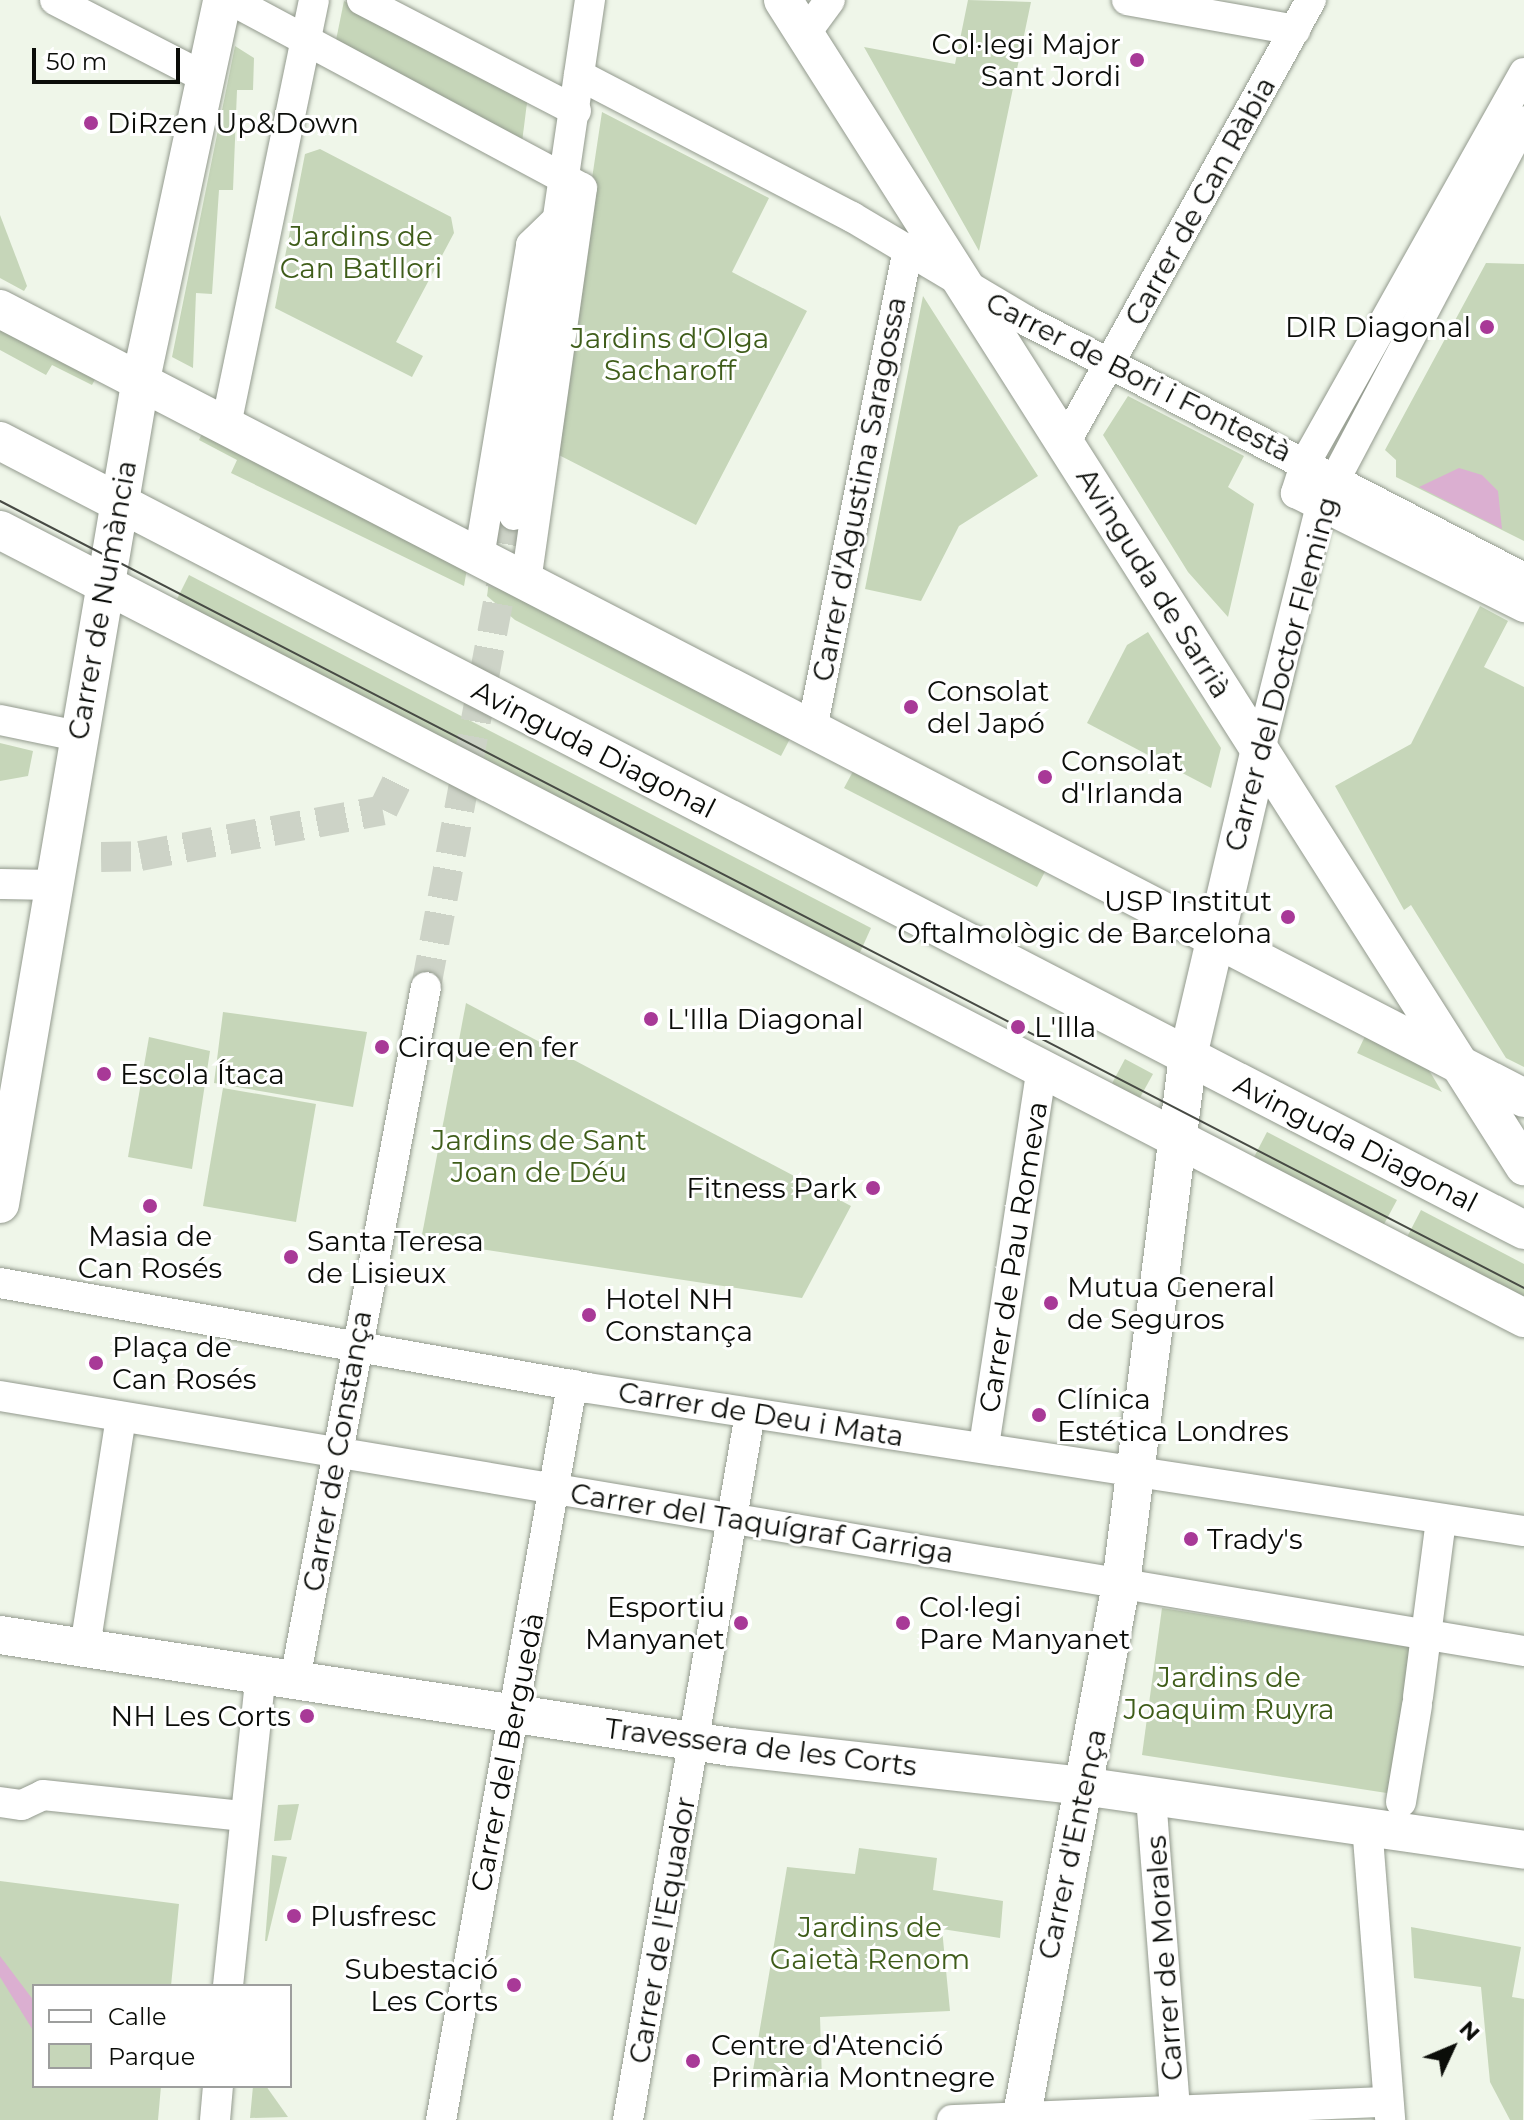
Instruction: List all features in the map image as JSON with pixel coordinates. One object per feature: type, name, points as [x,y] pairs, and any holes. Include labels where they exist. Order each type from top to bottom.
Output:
[{"type":"main road","name":"Carrer de Numància","points":[[2,1187],[77,736],[110,588],[140,384],[222,0]]},
{"type":"main road","name":"Avinguda de Sarrià","points":[[783,0],[1524,1166]]},
{"type":"main road","points":[[0,309],[479,557],[528,572],[812,729],[1524,1098]]},
{"type":"main road","name":"Avinguda Diagonal","points":[[0,441],[1524,1230]]},
{"type":"main road","points":[[0,530],[1524,1318]]},
{"type":"main road","name":"Carrer del Doctor Fleming","points":[[1211,937],[1260,750]]},
{"type":"main road","points":[[1178,1141],[1188,1056],[1211,937]]},
{"type":"main road","name":"Carrer d'Entença","points":[[1022,2118],[1121,1584],[1178,1141]]},
{"type":"main road","name":"Travessera de les Corts","points":[[0,1635],[695,1741],[1082,1786],[1524,1850]]},
{"type":"street","points":[[55,0],[206,78]]},
{"type":"street","points":[[231,0],[574,181]]},
{"type":"street","points":[[226,425],[314,0]]},
{"type":"street","points":[[362,0],[576,111]]},
{"type":"street","points":[[528,572],[574,181],[579,75],[590,0]]},
{"type":"street","points":[[805,34],[830,0]]},
{"type":"street","points":[[1127,0],[1295,30]]},
{"type":"street","name":"Carrer de Can Ràbia","points":[[1065,443],[1311,0]]},
{"type":"street","name":"Carrer del Doctor Fleming","points":[[1306,462],[1524,73]]},
{"type":"street","name":"Carrer de Bori i Fontestà","points":[[579,75],[908,249],[966,288],[1306,462],[1317,492],[1524,607]]},
{"type":"street","name":"Carrer del Doctor Fleming","points":[[1260,750],[1317,492],[1524,121]]},
{"type":"street","points":[[514,515],[558,219],[574,181]]},
{"type":"street","points":[[479,557],[531,245],[558,219]]},
{"type":"street","name":"Carrer d'Agustina Saragossa","points":[[812,729],[908,249]]},
{"type":"street","name":"Carrer de Bori i Fontestà","points":[[1317,492],[1524,578]]},
{"type":"street","points":[[0,720],[77,736]]},
{"type":"street","points":[[0,884],[52,885]]},
{"type":"street","name":"Carrer de Constança","points":[[228,1984],[244,1816],[337,1452],[426,987]]},
{"type":"street","name":"Carrer de Pau Romeva","points":[[984,1446],[1042,1068]]},
{"type":"street","name":"Carrer de Deu i Mata","points":[[0,1283],[305,1340],[357,1343],[572,1385],[750,1414],[954,1441],[1524,1531]]},
{"type":"street","name":"Carrer del Berguedà","points":[[441,2120],[572,1385]]},
{"type":"street","name":"Carrer del Taquígraf Garriga","points":[[0,1396],[1524,1651]]},
{"type":"street","name":"Carrer de l'Equador","points":[[628,2120],[750,1414]]},
{"type":"street","points":[[85,1647],[121,1417]]},
{"type":"street","points":[[1401,1802],[1441,1519]]},
{"type":"street","points":[[11,1804],[43,1795],[244,1816]]},
{"type":"street","name":"Carrer de Morales","points":[[1151,1797],[1176,2117]]},
{"type":"street","points":[[952,2120],[1389,2111],[1367,1825]]},
{"type":"street","points":[[215,2120],[218,2088]]},
{"type":"green space","points":[[968,0],[1031,2],[979,251],[864,47],[955,64]]},
{"type":"green space","points":[[344,1],[528,95],[522,142],[335,45]]},
{"type":"green space","points":[[235,46],[254,58],[253,90],[237,90],[233,190],[219,190],[212,294],[196,293],[193,368],[172,357]]},
{"type":"green space","name":"Jardins d'Olga Sacharoff","points":[[602,112],[769,198],[732,272],[807,311],[696,525],[551,451]]},
{"type":"green space","name":"Jardins de Can Batllori","points":[[320,149],[451,217],[454,233],[396,342],[423,356],[412,377],[275,308],[305,154]]},
{"type":"green space","points":[[0,215],[27,286],[24,291],[0,278]]},
{"type":"green space","points":[[1486,263],[1524,264],[1524,541],[1396,477],[1396,460],[1385,450]]},
{"type":"green space","points":[[923,296],[1038,476],[959,526],[921,601],[865,589]]},
{"type":"green space","points":[[0,320],[99,372],[92,385],[52,365],[46,375],[0,350]]},
{"type":"green space","points":[[1128,396],[1244,456],[1228,487],[1254,504],[1228,617],[1188,572],[1103,435]]},
{"type":"green space","points":[[206,425],[468,563],[464,586],[231,473],[237,460],[199,440]]},
{"type":"green space","points":[[490,574],[794,731],[781,756],[515,620],[487,596]]},
{"type":"green space","points":[[189,575],[871,928],[857,959],[174,605]]},
{"type":"green space","points":[[1480,606],[1508,621],[1484,667],[1524,687],[1524,1067],[1506,1058],[1411,905],[1404,910],[1335,786],[1411,744]]},
{"type":"green space","points":[[1148,632],[1221,748],[1211,788],[1087,723],[1127,645]]},
{"type":"green space","points":[[0,743],[33,751],[28,776],[0,781]]},
{"type":"green space","points":[[857,764],[1050,862],[1037,887],[844,788]]},
{"type":"green space","name":"Jardins de Sant Joan de Déu","points":[[466,1003],[851,1206],[802,1298],[421,1240]]},
{"type":"green space","points":[[223,1012],[367,1032],[353,1107],[214,1083]]},
{"type":"green space","points":[[1369,1028],[1420,1055],[1442,1092],[1357,1053]]},
{"type":"green space","points":[[149,1037],[210,1051],[192,1169],[128,1157]]},
{"type":"green space","points":[[1125,1059],[1153,1074],[1137,1103],[1109,1089]]},
{"type":"green space","points":[[223,1088],[316,1104],[296,1222],[203,1206]]},
{"type":"green space","points":[[1267,1132],[1397,1200],[1383,1226],[1253,1159]]},
{"type":"green space","points":[[1421,1210],[1524,1264],[1524,1300],[1406,1239]]},
{"type":"green space","name":"Jardins de Joaquim Ruyra","points":[[1162,1608],[1416,1648],[1393,1794],[1142,1755]]},
{"type":"green space","points":[[299,1804],[291,1840],[274,1841],[278,1805]]},
{"type":"green space","name":"Jardins de Gaietà Renom","points":[[859,1848],[937,1858],[933,1890],[1003,1901],[1000,1938],[942,1929],[950,2011],[820,2017],[822,2081],[750,2088],[787,1867],[855,1874]]},
{"type":"green space","points":[[272,1855],[287,1857],[265,1941]]},
{"type":"green space","points":[[0,1881],[179,1904],[171,1984],[32,1984],[32,2088],[161,2088],[158,2120],[0,2120]]},
{"type":"green space","points":[[1411,1927],[1521,1947],[1512,1997],[1524,1999],[1523,2120],[1510,2120],[1490,2082],[1481,1987],[1414,1978]]},
{"type":"green space","points":[[253,2088],[267,2088],[288,2117],[250,2118]]},
{"type":"shaded area","points":[[1459,468],[1482,475],[1498,491],[1502,529],[1419,487]]},
{"type":"shaded area","points":[[0,1956],[32,1998],[32,2029],[0,1977]]},
{"type":"tunnel","points":[[426,987],[514,515]]},
{"type":"tunnel","points":[[101,857],[140,856],[383,810],[397,781]]},
{"type":"tram line","points":[[0,501],[1524,1288]]},
{"type":"place","name":"Col·legi Major Sant Jordi","points":[[1137,60]]},
{"type":"place","name":"DiRzen Up&Down","points":[[91,123]]},
{"type":"place","name":"DIR Diagonal","points":[[1487,327]]},
{"type":"place","name":"Consolat del Japó","points":[[911,707]]},
{"type":"place","name":"Consolat d'Irlanda","points":[[1045,777]]},
{"type":"place","name":"USP Institut Oftalmològic de Barcelona","points":[[1288,917]]},
{"type":"place","name":"L'Illa Diagonal","points":[[651,1019]]},
{"type":"place","name":"L'Illa","points":[[1018,1027]]},
{"type":"place","name":"Cirque en fer","points":[[382,1047]]},
{"type":"place","name":"Escola Ítaca","points":[[104,1074]]},
{"type":"place","name":"Fitness Park","points":[[873,1188]]},
{"type":"place","name":"Masia de Can Rosés","points":[[150,1206]]},
{"type":"place","name":"Santa Teresa de Lisieux","points":[[291,1257]]},
{"type":"place","name":"Mutua General de Seguros","points":[[1051,1303]]},
{"type":"place","name":"Hotel NH Constança","points":[[589,1315]]},
{"type":"place","name":"Plaça de Can Rosés","points":[[96,1363]]},
{"type":"place","name":"Clínica Estética Londres","points":[[1039,1415]]},
{"type":"place","name":"Trady's","points":[[1191,1539]]},
{"type":"place","name":"Esportiu Manyanet","points":[[741,1623]]},
{"type":"place","name":"Col·legi Pare Manyanet","points":[[903,1623]]},
{"type":"place","name":"NH Les Corts","points":[[307,1716]]},
{"type":"place","name":"Plusfresc","points":[[294,1916]]},
{"type":"place","name":"Subestació Les Corts","points":[[514,1985]]},
{"type":"place","name":"Centre d'Atenció Primària Montnegre","points":[[693,2061]]}]
